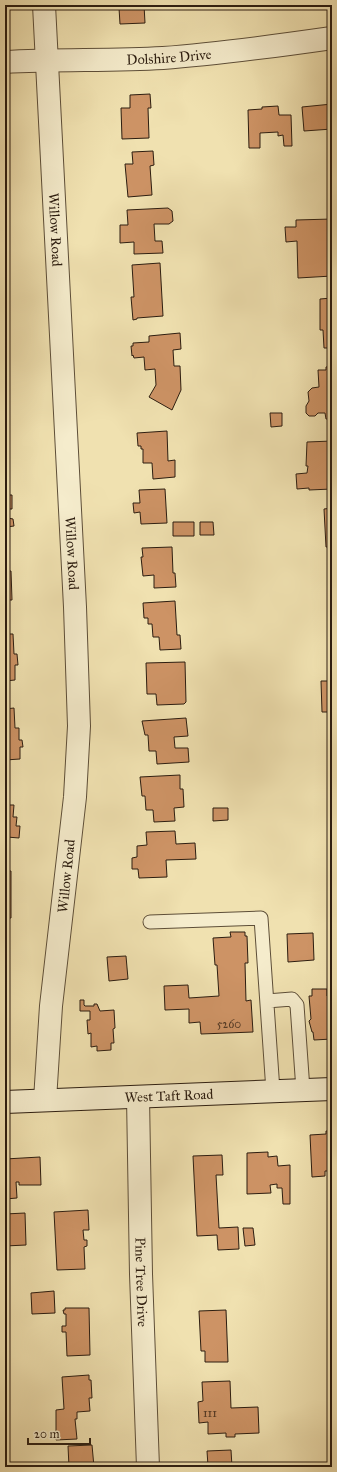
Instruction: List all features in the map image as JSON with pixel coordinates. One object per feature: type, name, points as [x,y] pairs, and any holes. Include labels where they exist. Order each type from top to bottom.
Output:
[{"type":"street","name":"Willow Road","points":[[44,5],[75,607],[79,726],[75,797],[51,1006],[45,1100]]},
{"type":"street","name":"Dolshire Drive","points":[[5,62],[163,58],[272,47],[332,38]]},
{"type":"street","name":"West Taft Road","points":[[5,1102],[332,1088]]},
{"type":"street","name":"Pine Tree Drive","points":[[138,1097],[141,1274],[148,1467]]},
{"type":"lane","points":[[150,922],[261,918],[273,1091]]},
{"type":"lane","points":[[267,1001],[292,999],[297,1005],[304,1090]]},
{"type":"building","points":[[118,5],[144,5],[145,23],[120,24]]},
{"type":"building","points":[[150,94],[151,108],[148,108],[149,138],[122,139],[121,108],[130,108],[130,95]]},
{"type":"building","points":[[332,104],[332,129],[304,131],[302,107]]},
{"type":"building","points":[[278,106],[279,115],[291,115],[292,146],[284,146],[283,135],[278,136],[278,132],[260,133],[260,148],[249,148],[248,110]]},
{"type":"building","points":[[153,151],[154,165],[150,166],[152,195],[128,197],[125,164],[133,164],[132,152]]},
{"type":"building","points":[[168,208],[172,211],[173,221],[169,224],[154,224],[155,241],[162,241],[163,253],[134,254],[134,242],[120,243],[120,225],[128,225],[127,210]]},
{"type":"building","points":[[332,219],[332,276],[298,278],[297,241],[286,242],[285,227],[296,227],[296,220]]},
{"type":"building","points":[[160,263],[163,316],[137,318],[133,320],[131,297],[134,297],[132,265]]},
{"type":"building","points":[[332,298],[332,348],[324,348],[323,330],[320,330],[320,299]]},
{"type":"building","points":[[180,333],[181,349],[173,350],[174,366],[180,366],[181,390],[172,410],[149,397],[156,385],[155,369],[145,370],[144,357],[134,358],[133,355],[132,356],[131,346],[133,346],[133,343],[149,342],[149,336]]},
{"type":"building","points":[[331,366],[332,419],[326,419],[325,413],[318,413],[315,416],[309,416],[306,413],[306,406],[309,401],[308,392],[312,388],[319,387],[318,370],[326,370],[326,367]]},
{"type":"building","points":[[270,413],[282,413],[282,426],[271,427]]},
{"type":"building","points":[[167,431],[168,461],[175,460],[175,477],[153,479],[152,463],[143,463],[143,449],[141,449],[141,446],[138,446],[137,433]]},
{"type":"building","points":[[332,441],[332,489],[297,489],[296,474],[307,473],[307,442]]},
{"type":"building","points":[[165,489],[167,523],[141,524],[140,512],[134,513],[133,503],[140,503],[139,490]]},
{"type":"building","points":[[5,495],[12,495],[12,509],[6,509],[6,516],[13,519],[14,526],[6,527],[6,537],[5,537]]},
{"type":"building","points":[[332,508],[332,547],[326,547],[324,509]]},
{"type":"building","points":[[173,522],[194,522],[194,536],[173,536]]},
{"type":"building","points":[[200,522],[213,522],[214,535],[200,535]]},
{"type":"building","points":[[172,547],[173,573],[175,573],[176,587],[154,588],[154,575],[143,576],[141,557],[143,557],[142,548]]},
{"type":"building","points":[[5,571],[11,571],[12,600],[5,600]]},
{"type":"building","points":[[329,582],[332,582],[332,633],[331,633]]},
{"type":"building","points":[[175,601],[177,635],[180,635],[181,649],[160,650],[159,637],[153,637],[152,624],[148,624],[148,618],[144,618],[143,603]]},
{"type":"building","points":[[5,623],[9,623],[9,634],[13,634],[14,654],[17,654],[18,665],[15,665],[15,680],[5,681]]},
{"type":"building","points":[[185,662],[186,702],[184,704],[157,705],[156,694],[147,694],[146,663]]},
{"type":"building","points":[[330,670],[332,670],[332,712],[322,712],[321,681],[330,681]]},
{"type":"building","points":[[14,708],[15,728],[19,728],[19,740],[22,740],[23,747],[20,747],[20,759],[5,760],[5,709]]},
{"type":"building","points":[[186,718],[188,736],[174,737],[175,748],[188,748],[189,762],[157,764],[156,751],[149,751],[148,735],[145,735],[142,721]]},
{"type":"building","points":[[180,775],[180,789],[183,789],[184,807],[174,808],[175,821],[154,822],[153,810],[146,810],[145,796],[142,796],[140,777]]},
{"type":"building","points":[[5,805],[14,805],[13,817],[17,817],[16,826],[20,826],[19,838],[7,837],[5,840]]},
{"type":"building","points":[[213,808],[228,808],[228,820],[213,821]]},
{"type":"building","points":[[175,831],[176,844],[195,843],[196,859],[166,860],[167,877],[139,878],[138,869],[132,869],[132,858],[137,857],[137,846],[147,845],[146,832]]},
{"type":"building","points":[[5,871],[11,871],[11,918],[5,918]]},
{"type":"building","points":[[230,932],[245,932],[245,936],[247,936],[248,963],[245,963],[246,1001],[251,1000],[253,1032],[201,1034],[200,1022],[189,1023],[189,1009],[165,1010],[164,986],[188,985],[189,998],[219,996],[217,965],[215,965],[213,938],[231,937]]},
{"type":"building","points":[[313,933],[314,960],[288,962],[287,934]]},
{"type":"building","points":[[126,956],[128,979],[109,981],[107,957]]},
{"type":"building","points":[[312,989],[327,989],[327,996],[332,995],[332,1039],[314,1040],[309,1021],[311,1019],[309,996],[312,996]]},
{"type":"building","points":[[80,1000],[84,1000],[85,1006],[94,1006],[94,1004],[97,1004],[100,1011],[114,1010],[114,1043],[111,1043],[111,1050],[97,1051],[97,1046],[91,1047],[91,1033],[88,1034],[87,1020],[90,1020],[90,1011],[80,1011]]},
{"type":"building","points":[[326,1131],[331,1131],[332,1135],[332,1171],[325,1171],[325,1176],[312,1177],[310,1135],[326,1134]]},
{"type":"building","points":[[268,1152],[268,1157],[277,1156],[278,1166],[290,1165],[290,1204],[283,1204],[282,1188],[277,1188],[277,1184],[270,1185],[271,1193],[247,1194],[247,1153]]},
{"type":"building","points":[[222,1155],[223,1175],[216,1175],[219,1228],[238,1227],[239,1249],[218,1250],[217,1235],[197,1236],[193,1156]]},
{"type":"building","points":[[40,1157],[41,1185],[19,1185],[19,1182],[16,1182],[17,1198],[5,1199],[5,1159]]},
{"type":"building","points":[[330,1187],[332,1187],[332,1204],[330,1204]]},
{"type":"building","points":[[88,1210],[89,1230],[83,1230],[84,1240],[87,1240],[87,1246],[84,1247],[85,1269],[57,1270],[54,1212]]},
{"type":"building","points":[[25,1213],[26,1245],[5,1246],[5,1214]]},
{"type":"building","points":[[243,1228],[253,1228],[255,1245],[245,1246]]},
{"type":"building","points":[[54,1291],[55,1313],[32,1314],[31,1293]]},
{"type":"building","points":[[65,1308],[89,1308],[90,1355],[67,1356],[66,1332],[62,1332],[62,1326],[66,1326],[66,1314],[64,1314],[63,1310],[65,1310]]},
{"type":"building","points":[[226,1310],[228,1362],[205,1362],[205,1351],[201,1351],[199,1311]]},
{"type":"building","points":[[89,1375],[89,1380],[91,1380],[92,1398],[89,1398],[90,1411],[77,1412],[77,1419],[75,1419],[77,1439],[56,1440],[56,1410],[64,1409],[62,1377]]},
{"type":"building","points":[[230,1381],[231,1408],[258,1407],[259,1433],[235,1434],[235,1437],[226,1437],[226,1433],[208,1434],[208,1422],[199,1423],[198,1402],[203,1401],[202,1382]]},
{"type":"building","points":[[92,1445],[94,1467],[69,1467],[68,1446]]},
{"type":"building","points":[[231,1450],[232,1467],[206,1467],[208,1466],[207,1451]]}]
